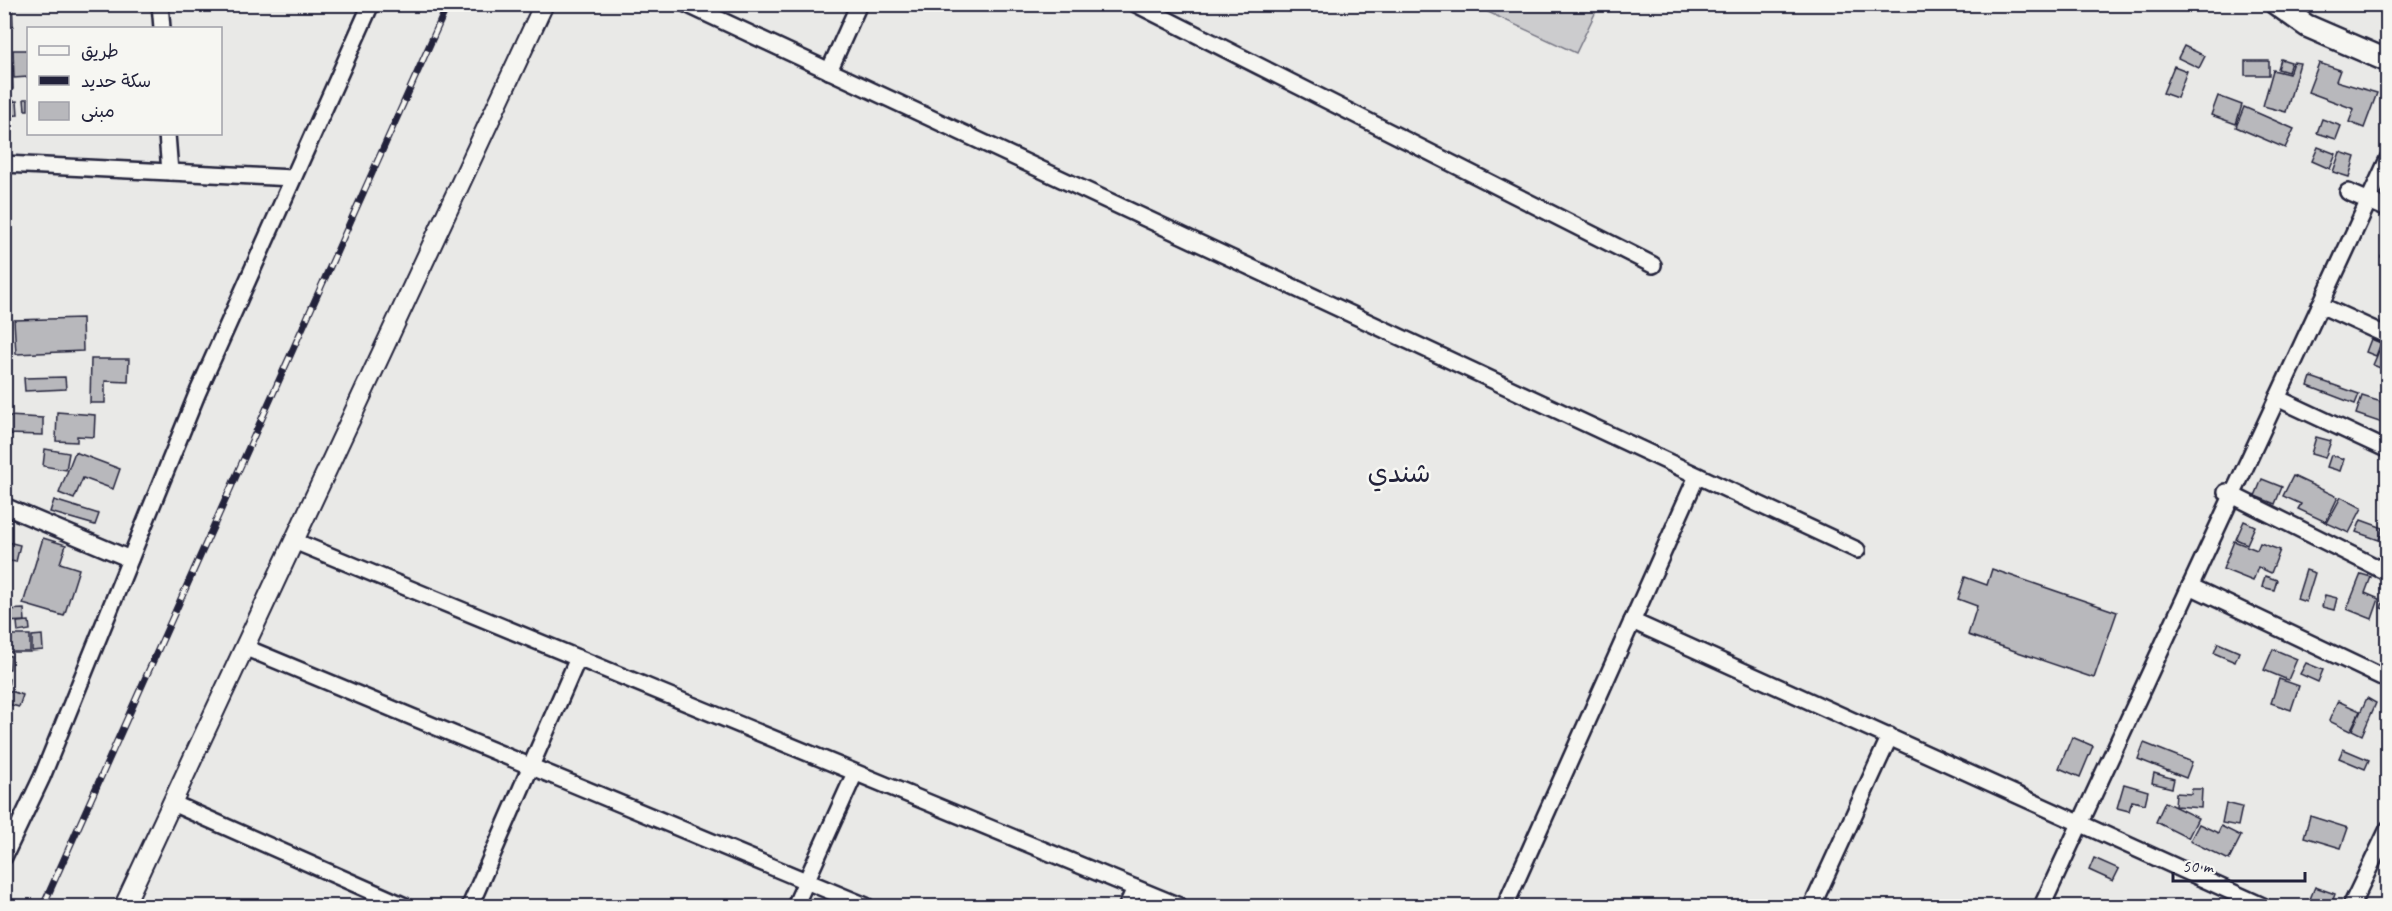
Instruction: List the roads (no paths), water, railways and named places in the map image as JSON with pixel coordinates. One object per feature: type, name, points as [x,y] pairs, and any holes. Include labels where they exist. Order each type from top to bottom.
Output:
[{"type":"main road","points":[[2276,4],[2307,26],[2388,61]]},
{"type":"street","points":[[160,4],[162,27]]},
{"type":"street","points":[[4,857],[42,777],[197,393],[370,4]]},
{"type":"street","points":[[124,906],[544,4]]},
{"type":"street","points":[[686,4],[1857,550]]},
{"type":"street","points":[[829,71],[859,4]]},
{"type":"street","points":[[1136,4],[1653,265]]},
{"type":"street","points":[[167,135],[170,172]]},
{"type":"street","points":[[2042,906],[2190,586],[2229,494],[2277,398],[2388,159]]},
{"type":"street","points":[[4,164],[293,178]]},
{"type":"street","points":[[2348,192],[2388,209]]},
{"type":"street","points":[[2320,305],[2388,336]]},
{"type":"street","points":[[2277,398],[2388,450]]},
{"type":"street","points":[[1505,906],[1697,476]]},
{"type":"street","points":[[2229,494],[2388,573]]},
{"type":"street","points":[[4,506],[130,559]]},
{"type":"street","points":[[294,541],[1179,906]]},
{"type":"street","points":[[2190,586],[2388,680]]},
{"type":"street","points":[[1632,621],[2263,906]]},
{"type":"street","points":[[244,647],[866,906]]},
{"type":"street","points":[[470,906],[578,658]]},
{"type":"street","points":[[1812,906],[1890,736]]},
{"type":"street","points":[[795,906],[855,773]]},
{"type":"street","points":[[172,803],[405,906]]},
{"type":"street","points":[[2351,906],[2388,830]]},
{"type":"street","points":[[1127,906],[1135,888]]},
{"type":"railway","points":[[43,906],[448,4]]},
{"type":"district","name":"شندي","points":[[1399,473]]}]
